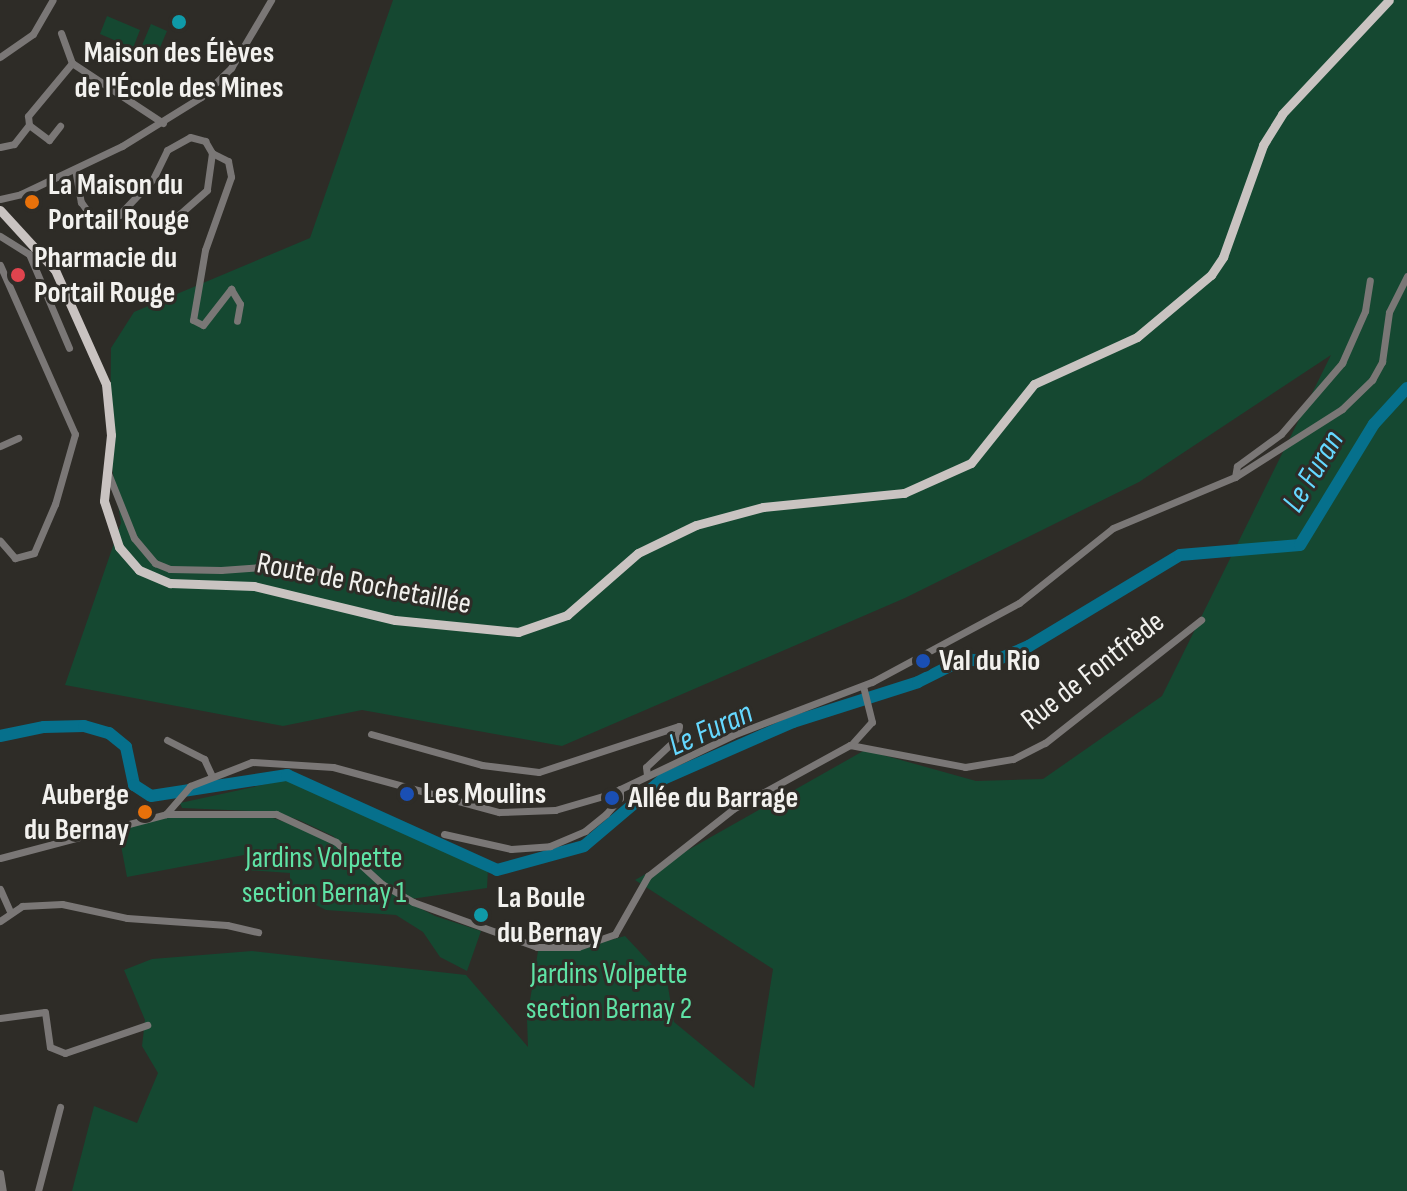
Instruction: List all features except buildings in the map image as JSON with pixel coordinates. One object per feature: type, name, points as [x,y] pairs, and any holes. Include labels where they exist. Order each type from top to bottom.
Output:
[{"type":"main road","name":"Route de Rochetaillée","points":[[0,210],[55,270],[106,384],[112,407],[104,501],[119,547],[154,579],[254,586],[395,620],[492,632],[545,626],[586,600],[638,553],[696,525],[763,507],[904,493],[971,463],[1034,384],[1137,337],[1211,275],[1227,247],[1263,145],[1282,114],[1389,0]]},
{"type":"street","points":[[0,57],[33,34],[53,0]]},
{"type":"street","points":[[0,199],[75,169],[163,123],[231,68],[271,0]]},
{"type":"street","points":[[61,33],[72,63],[163,123]]},
{"type":"street","points":[[0,147],[14,144],[29,125],[28,116],[72,63]]},
{"type":"street","points":[[29,125],[49,140],[60,126]]},
{"type":"street","points":[[75,169],[81,202],[99,220],[127,211],[178,142],[198,137],[212,153],[228,161],[231,177],[205,250],[193,320],[203,325],[231,289],[240,304],[237,321]]},
{"type":"street","points":[[166,226],[207,190],[212,153]]},
{"type":"street","points":[[0,236],[29,254],[69,348]]},
{"type":"street","points":[[0,265],[75,434],[55,504],[34,553],[15,558],[0,541]]},
{"type":"street","points":[[166,814],[182,792],[211,774],[252,762],[333,767],[478,807],[520,813],[570,807],[620,789],[745,730],[864,688],[1019,603],[1113,528],[1235,477],[1301,438],[1372,380],[1382,362],[1389,312],[1407,276]]},
{"type":"street","points":[[1235,477],[1237,466],[1281,434],[1342,363],[1365,311],[1370,280]]},
{"type":"street","points":[[0,446],[18,438]]},
{"type":"street","points":[[106,468],[134,538],[155,563],[170,569],[221,570],[288,565],[328,574]]},
{"type":"street","name":"Rue de Fontfrède","points":[[850,745],[965,767],[1013,759],[1045,743],[1201,620]]},
{"type":"street","points":[[0,858],[166,814],[276,814],[336,842],[382,884],[413,902],[537,947],[578,947],[615,934],[648,876],[733,809],[850,745],[872,722],[864,688]]},
{"type":"street","points":[[371,734],[482,765],[539,772],[679,726],[677,738],[646,767],[647,775]]},
{"type":"street","points":[[167,740],[204,759],[211,774]]},
{"type":"street","points":[[444,834],[511,849],[550,846],[585,831],[606,814],[620,798],[620,789]]},
{"type":"street","points":[[0,889],[10,911]]},
{"type":"street","points":[[0,921],[10,911],[62,904],[127,918],[227,925],[258,932]]},
{"type":"street","points":[[1,1020],[45,1012],[50,1047],[65,1053],[147,1025]]},
{"type":"street","points":[[38,1191],[60,1107]]},
{"type":"street","points":[[0,1173],[3,1191]]},
{"type":"green space","name":"Jardins Volpette section Bernay 2","points":[[393,0],[1407,0],[1407,1191],[72,1191],[94,1106],[137,1123],[158,1073],[142,1046],[145,1020],[124,970],[152,959],[252,951],[466,975],[528,1047],[527,1019],[538,951],[582,948],[625,936],[667,981],[674,1022],[754,1088],[773,969],[635,880],[865,750],[976,781],[1043,779],[1162,696],[1331,355],[1139,482],[905,598],[562,746],[362,710],[283,726],[65,685],[121,523],[110,455],[111,348],[134,312],[310,238]]},
{"type":"green space","points":[[107,16],[140,30],[133,48],[100,34]]},
{"type":"green space","points":[[151,24],[167,31],[153,64],[137,57]]},
{"type":"green space","points":[[290,779],[488,869],[487,888],[411,899],[389,886],[333,836],[299,820],[274,812],[182,808],[180,803]]},
{"type":"green space","name":"Jardins Volpette section Bernay 1","points":[[166,817],[273,818],[302,828],[336,845],[389,892],[435,916],[481,931],[467,971],[440,957],[423,932],[396,915],[326,910],[290,892],[290,873],[246,870],[244,855],[127,877],[118,830]]},
{"type":"waterway","name":"Le Furan","points":[[0,736],[44,727],[84,726],[109,733],[126,747],[134,785],[151,796],[287,775],[497,870],[584,846],[663,779],[793,722],[918,682],[964,659],[992,662],[1029,646],[1180,555],[1300,545],[1374,424],[1407,388]]},
{"type":"place","name":"Maison des Élèves de l'École des Mines","points":[[179,22]]},
{"type":"place","name":"La Maison du Portail Rouge","points":[[32,202]]},
{"type":"place","name":"Pharmacie du Portail Rouge","points":[[18,275]]},
{"type":"place","name":"Val du Rio","points":[[923,661]]},
{"type":"place","name":"Les Moulins","points":[[407,794]]},
{"type":"place","name":"Allée du Barrage","points":[[612,798]]},
{"type":"place","name":"Auberge du Bernay","points":[[145,812]]},
{"type":"place","name":"La Boule du Bernay","points":[[481,915]]}]
